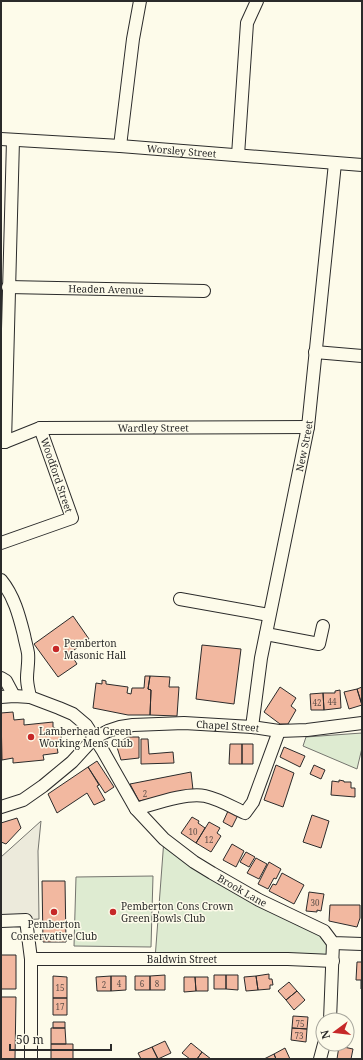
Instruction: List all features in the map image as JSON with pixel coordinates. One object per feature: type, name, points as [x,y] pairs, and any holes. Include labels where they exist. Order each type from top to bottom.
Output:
[{"type":"street","points":[[120,146],[133,39],[140,1]]},
{"type":"street","points":[[238,155],[247,23],[256,1]]},
{"type":"street","name":"Worsley Street","points":[[1,139],[120,146],[362,166]]},
{"type":"street","points":[[3,442],[14,140]]},
{"type":"street","name":"New Street","points":[[252,727],[261,658],[269,615],[308,427],[335,163]]},
{"type":"street","name":"Headen Avenue","points":[[8,287],[204,291]]},
{"type":"street","points":[[315,352],[362,356]]},
{"type":"street","name":"Wardley Street","points":[[3,442],[40,428],[308,427]]},
{"type":"street","name":"Woodford Street","points":[[1,544],[72,518],[40,428]]},
{"type":"street","points":[[1,580],[7,587],[15,604],[23,630],[28,652],[27,678],[30,697]]},
{"type":"street","points":[[180,599],[269,615]]},
{"type":"street","points":[[266,634],[319,644],[323,626]]},
{"type":"street","points":[[1,678],[6,681],[14,696]]},
{"type":"street","points":[[1,697],[30,697],[73,714],[86,725],[94,738],[72,762],[43,786],[23,800],[1,807]]},
{"type":"street","name":"Chapel Street","points":[[94,738],[108,731],[133,725],[184,723],[252,727],[278,731],[307,730],[362,723]]},
{"type":"street","points":[[136,809],[189,795],[205,796],[220,801],[245,813],[253,802],[278,731]]},
{"type":"street","name":"Brook Lane","points":[[94,738],[136,809],[164,839],[194,862],[259,900],[324,931],[333,943]]},
{"type":"street","points":[[1,921],[26,920],[31,959],[31,1059]]},
{"type":"street","points":[[330,1012],[333,943],[362,944]]},
{"type":"street","name":"Baldwin Street","points":[[31,959],[333,961]]},
{"type":"green space","points":[[362,733],[362,748],[357,769],[303,746],[306,737]]},
{"type":"green space","points":[[164,839],[333,943],[333,961],[155,959]]},
{"type":"green space","name":"Pemberton Cons Crown Green Bowls Club","points":[[153,876],[151,947],[74,946],[76,877]]},
{"type":"shaded area","points":[[41,821],[38,851],[39,919],[1,921],[1,857]]},
{"type":"building","name":"Pemberton Masonic Hall","points":[[73,616],[89,639],[70,653],[77,664],[58,677],[34,644]]},
{"type":"building","points":[[202,645],[241,649],[234,704],[196,699]]},
{"type":"building","points":[[145,676],[150,676],[148,689],[151,690],[150,715],[128,715],[93,708],[96,683],[102,684],[102,680],[106,681],[106,684],[128,687],[127,693],[131,694],[132,688],[144,688]]},
{"type":"building","points":[[150,676],[170,677],[169,687],[179,687],[177,716],[150,715],[151,690],[148,689]]},
{"type":"building","points":[[280,687],[296,698],[291,706],[296,710],[288,724],[280,724],[264,712]]},
{"type":"building","points":[[362,687],[362,705],[357,689]]},
{"type":"building","points":[[357,689],[362,705],[349,709],[344,692]]},
{"type":"building","points":[[340,690],[341,708],[324,710],[323,693],[335,693],[335,691]]},
{"type":"building","points":[[323,693],[324,710],[311,710],[310,694]]},
{"type":"building","name":"Lamberhead Green Working Mens Club","points":[[13,712],[14,720],[24,719],[24,725],[53,722],[53,727],[60,731],[62,742],[57,747],[58,753],[43,755],[44,760],[13,763],[13,758],[2,760],[1,713]]},
{"type":"building","points":[[128,737],[139,737],[139,758],[121,760],[116,744]]},
{"type":"building","points":[[141,739],[148,739],[149,754],[173,752],[174,763],[141,764]]},
{"type":"building","points":[[230,744],[242,744],[242,764],[229,764]]},
{"type":"building","points":[[242,744],[253,744],[253,764],[242,764]]},
{"type":"building","points":[[284,747],[305,756],[300,767],[280,757]]},
{"type":"building","points":[[97,761],[114,787],[105,793],[88,767]]},
{"type":"building","points":[[276,765],[294,773],[283,807],[264,800]]},
{"type":"building","points":[[314,765],[325,770],[321,779],[310,774]]},
{"type":"building","points":[[88,767],[99,785],[97,786],[105,800],[94,805],[87,793],[57,813],[48,794]]},
{"type":"building","points":[[191,772],[193,790],[139,801],[130,784]]},
{"type":"building","points":[[339,780],[351,782],[351,788],[355,788],[355,797],[331,795],[332,781],[339,782]]},
{"type":"building","points":[[228,811],[238,815],[232,827],[223,822]]},
{"type":"building","points":[[312,815],[329,821],[321,848],[303,842]]},
{"type":"building","points":[[192,817],[199,821],[198,823],[205,828],[196,843],[181,833]]},
{"type":"building","points":[[17,818],[21,828],[6,844],[1,842],[1,823]]},
{"type":"building","points":[[209,822],[220,828],[217,833],[221,836],[211,852],[196,843]]},
{"type":"building","points":[[232,844],[244,851],[236,867],[223,860]]},
{"type":"building","points":[[246,852],[255,857],[249,867],[240,862]]},
{"type":"building","points":[[256,858],[267,864],[259,879],[247,873]]},
{"type":"building","points":[[269,862],[281,869],[276,879],[274,878],[268,889],[258,884]]},
{"type":"building","points":[[282,873],[304,885],[294,904],[269,891],[273,884],[276,885]]},
{"type":"building","name":"Pemberton Conservative Club","points":[[42,881],[65,881],[66,942],[43,942]]},
{"type":"building","points":[[309,892],[324,894],[321,911],[306,911]]},
{"type":"building","points":[[330,905],[360,905],[360,918],[357,927],[329,921]]},
{"type":"building","points":[[1,955],[16,955],[16,989],[1,989]]},
{"type":"building","points":[[357,962],[362,962],[362,989],[361,980],[356,980]]},
{"type":"building","points":[[269,974],[269,979],[272,979],[273,985],[270,985],[270,989],[258,990],[256,976]]},
{"type":"building","points":[[165,975],[165,990],[150,990],[150,976]]},
{"type":"building","points":[[214,975],[226,975],[226,989],[214,989]]},
{"type":"building","points":[[226,975],[238,975],[238,990],[226,989]]},
{"type":"building","points":[[53,976],[67,977],[67,998],[53,998]]},
{"type":"building","points":[[111,976],[111,991],[97,991],[96,977]]},
{"type":"building","points":[[111,976],[126,976],[126,990],[111,991]]},
{"type":"building","points":[[135,976],[150,976],[150,990],[135,990]]},
{"type":"building","points":[[256,976],[258,990],[246,991],[244,977]]},
{"type":"building","points":[[184,977],[195,977],[196,991],[184,992]]},
{"type":"building","points":[[195,977],[208,977],[208,991],[196,991]]},
{"type":"building","points":[[289,982],[297,991],[286,1000],[278,991]]},
{"type":"building","points":[[297,991],[305,1000],[294,1010],[286,1000]]},
{"type":"building","points":[[1,997],[16,997],[15,1059],[1,1059]]},
{"type":"building","points":[[53,998],[67,998],[67,1015],[53,1015]]},
{"type":"building","points":[[293,1016],[308,1017],[307,1029],[292,1028]]},
{"type":"building","points":[[53,1022],[65,1022],[65,1028],[53,1028]]},
{"type":"building","points":[[51,1028],[65,1028],[66,1044],[51,1044]]},
{"type":"building","points":[[292,1028],[307,1029],[306,1042],[291,1040]]},
{"type":"building","points":[[165,1041],[171,1053],[158,1059],[152,1047]]},
{"type":"building","points":[[191,1043],[202,1052],[197,1059],[190,1059],[182,1053]]},
{"type":"building","points":[[51,1044],[73,1044],[73,1059],[51,1059]]},
{"type":"building","points":[[152,1047],[158,1059],[141,1059],[138,1053]]},
{"type":"building","points":[[285,1048],[290,1059],[276,1059],[274,1054]]},
{"type":"building","points":[[202,1052],[211,1059],[197,1059]]},
{"type":"building","points":[[338,1052],[352,1052],[351,1059],[337,1059]]},
{"type":"building","points":[[274,1054],[276,1059],[264,1059]]},
{"type":"place","name":"Pemberton Masonic Hall","points":[[56,649]]},
{"type":"place","name":"Lamberhead Green Working Mens Club","points":[[31,737]]},
{"type":"place","name":"Pemberton Conservative Club","points":[[54,912]]},
{"type":"place","name":"Pemberton Cons Crown Green Bowls Club","points":[[113,912]]}]
